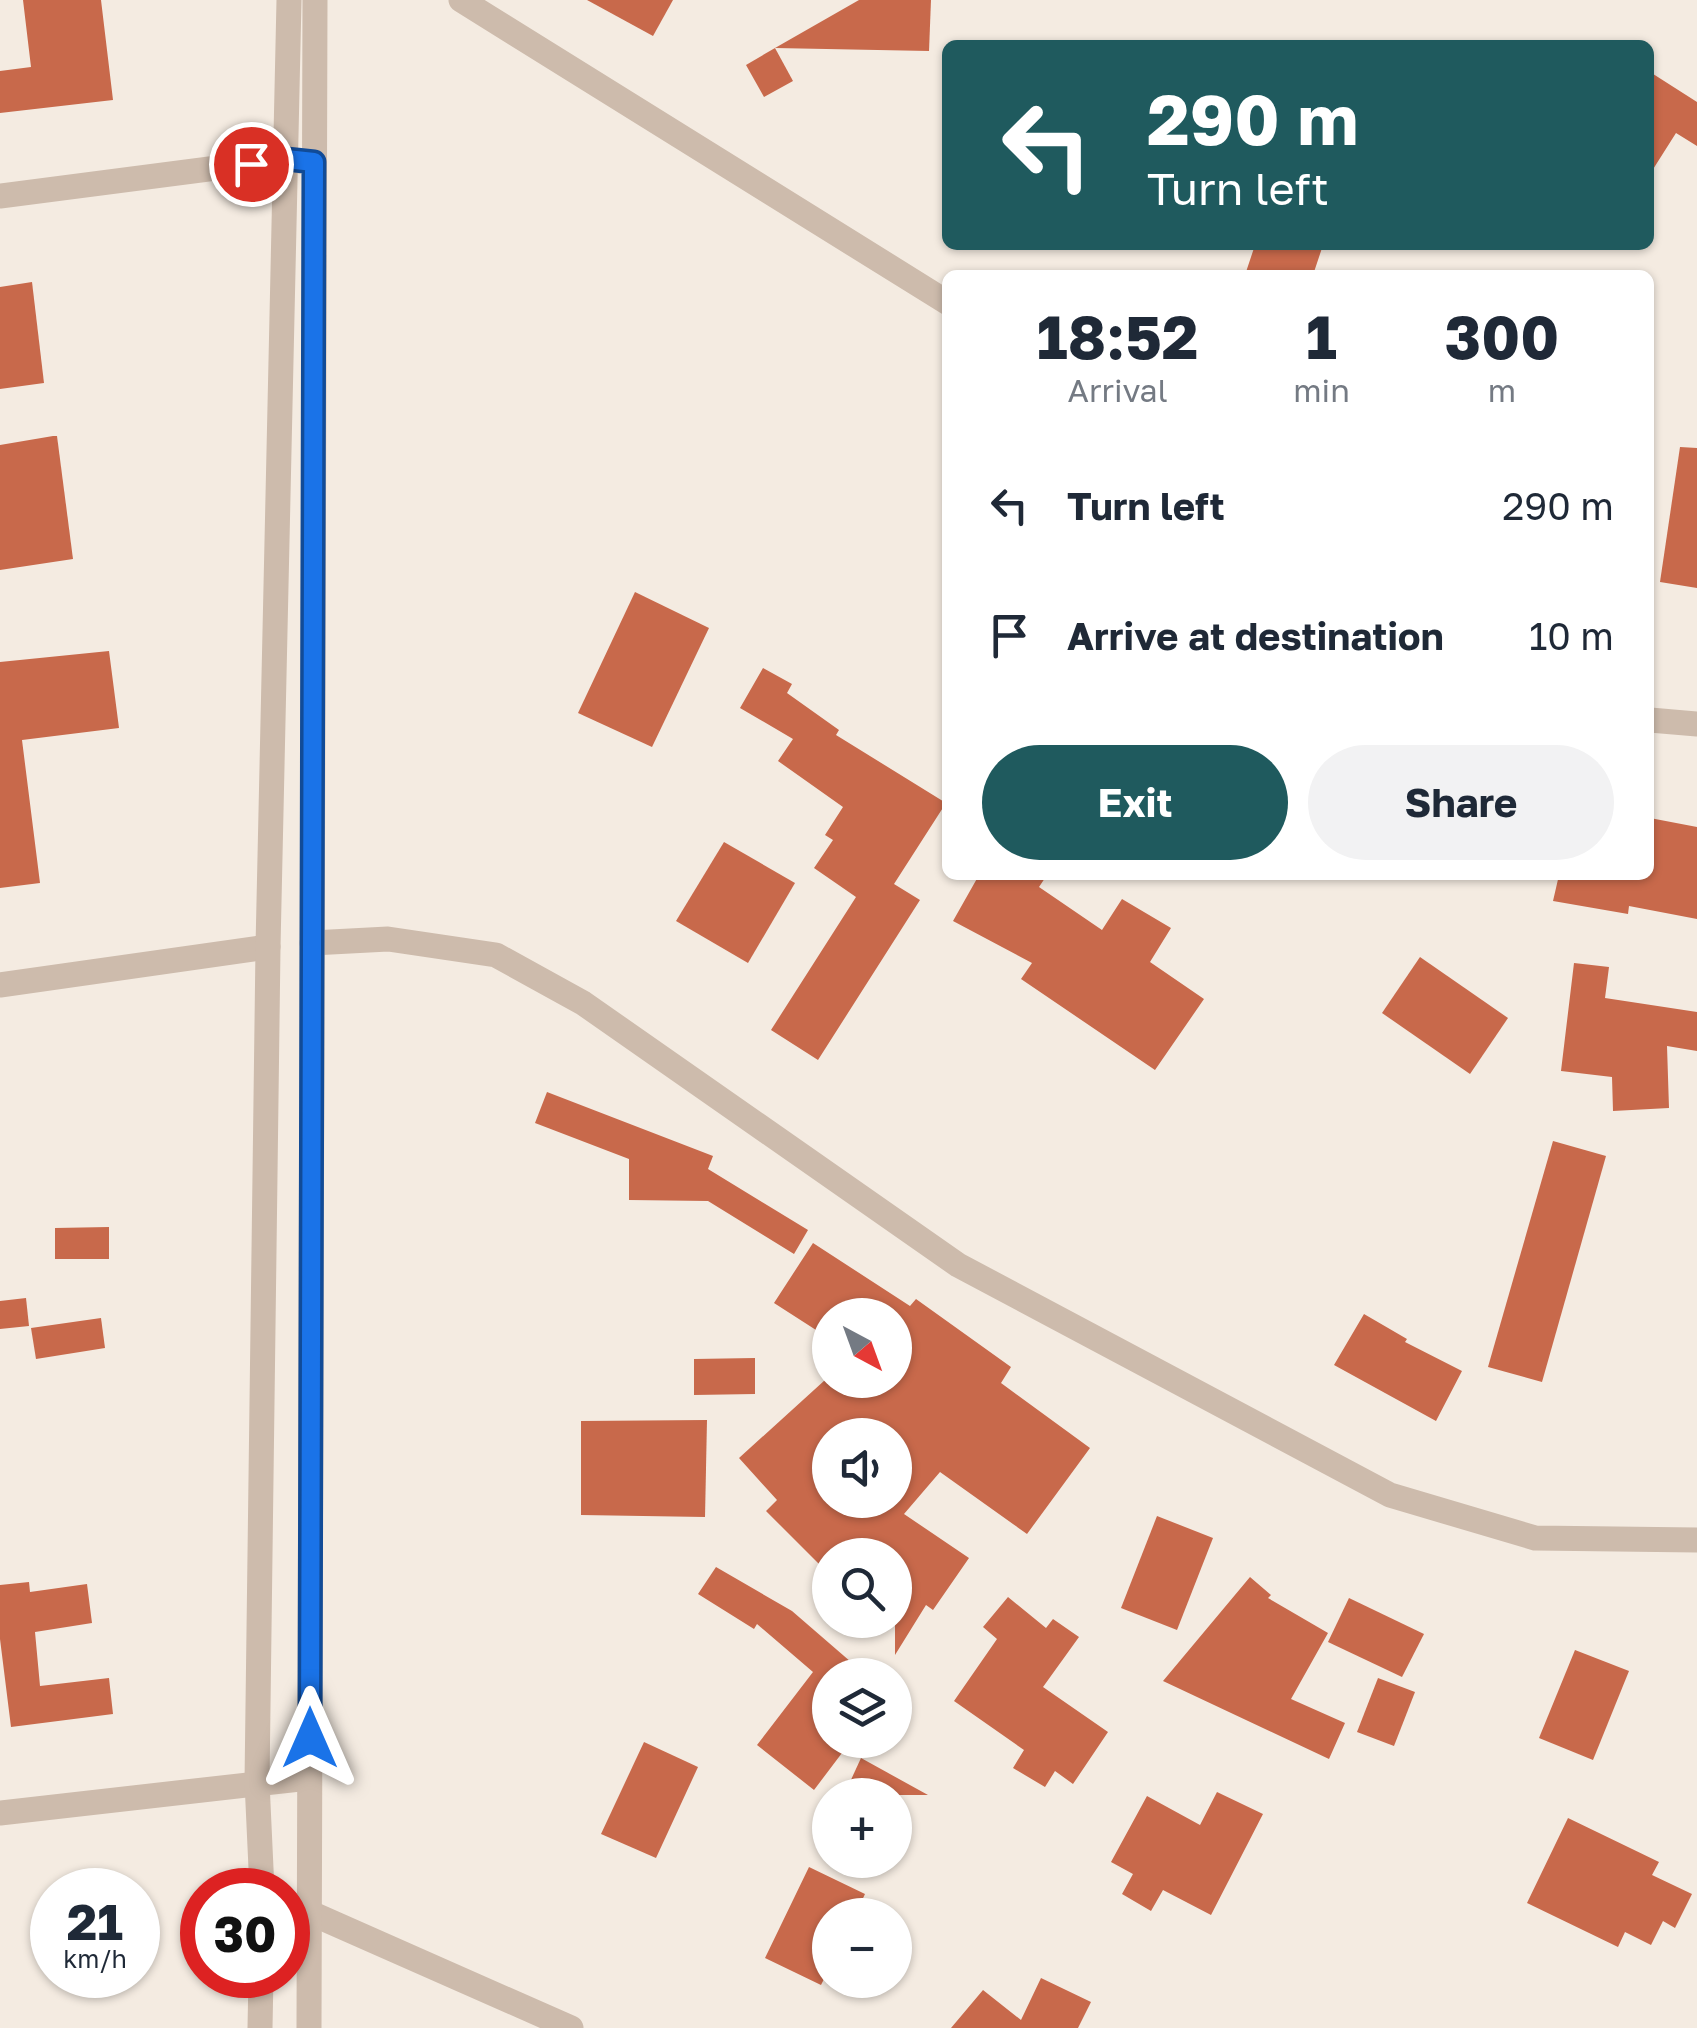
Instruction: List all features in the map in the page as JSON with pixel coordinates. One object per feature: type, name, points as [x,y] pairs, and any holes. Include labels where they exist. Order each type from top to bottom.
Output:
[{"type":"street","points":[[261,1868],[257,1782],[268,947],[289,0]]},
{"type":"street","points":[[301,1868],[309,1778],[315,0]]},
{"type":"street","points":[[462,0],[942,299]]},
{"type":"street","points":[[0,196],[286,159],[314,162]]},
{"type":"street","points":[[1654,720],[1697,724]]},
{"type":"street","points":[[312,943],[388,938],[496,955],[583,1003],[958,1265],[1390,1495],[1535,1538],[1697,1540]]},
{"type":"street","points":[[0,984],[268,947]]},
{"type":"street","points":[[0,1813],[309,1778]]},
{"type":"street","points":[[310,1913],[571,2028]]},
{"type":"street","points":[[260,2028],[261,1998]]},
{"type":"street","points":[[306,1998],[309,2028]]},
{"type":"building","points":[[23,0],[101,0],[113,100],[0,113],[0,71],[31,67]]},
{"type":"building","points":[[587,0],[673,0],[653,36]]},
{"type":"building","points":[[859,0],[931,0],[929,51],[775,48]]},
{"type":"building","points":[[775,48],[793,81],[764,97],[746,65]]},
{"type":"building","points":[[1654,75],[1697,102],[1697,146],[1676,133],[1654,168]]},
{"type":"building","points":[[1253,250],[1321,250],[1315,270],[1247,270]]},
{"type":"building","points":[[32,282],[44,383],[0,389],[0,287]]},
{"type":"building","points":[[57,436],[73,559],[0,570],[0,445]]},
{"type":"building","points":[[1680,447],[1697,448],[1697,588],[1660,582]]},
{"type":"building","points":[[635,592],[709,628],[652,747],[578,713]]},
{"type":"building","points":[[109,651],[119,728],[22,740],[40,883],[0,888],[0,662]]},
{"type":"building","points":[[763,668],[792,684],[787,693],[839,730],[836,735],[942,801],[942,809],[894,884],[920,900],[818,1060],[771,1030],[856,897],[814,868],[833,840],[825,835],[843,807],[778,761],[793,739],[740,708]]},
{"type":"building","points":[[1654,819],[1697,827],[1697,919],[1629,906],[1628,914],[1553,901],[1558,880],[1654,880]]},
{"type":"building","points":[[724,842],[795,883],[748,963],[676,921]]},
{"type":"building","points":[[976,880],[1044,880],[1039,887],[1102,930],[1122,899],[1171,928],[1150,962],[1204,999],[1155,1070],[1021,979],[1032,963],[953,921]]},
{"type":"building","points":[[1420,957],[1508,1018],[1470,1074],[1382,1013]]},
{"type":"building","points":[[1574,963],[1609,967],[1605,998],[1697,1012],[1697,1051],[1667,1046],[1669,1108],[1613,1111],[1612,1077],[1561,1071]]},
{"type":"building","points":[[547,1092],[713,1156],[708,1169],[808,1230],[794,1254],[708,1201],[629,1200],[629,1159],[535,1123]]},
{"type":"building","points":[[1553,1141],[1606,1156],[1542,1382],[1488,1367]]},
{"type":"building","points":[[109,1227],[109,1259],[55,1259],[55,1228]]},
{"type":"building","points":[[813,1243],[898,1298],[812,1298],[812,1327],[774,1303]]},
{"type":"building","points":[[26,1298],[29,1326],[0,1329],[0,1301]]},
{"type":"building","points":[[916,1299],[1011,1367],[1001,1383],[1090,1448],[1027,1534],[940,1472],[912,1505],[912,1418],[812,1418],[812,1518],[910,1518],[969,1558],[933,1610],[926,1605],[912,1628],[912,1538],[812,1538],[812,1557],[766,1511],[777,1500],[739,1458],[812,1392],[812,1398],[912,1398],[912,1304]]},
{"type":"building","points":[[1364,1314],[1407,1339],[1405,1342],[1462,1371],[1436,1421],[1334,1365]]},
{"type":"building","points":[[101,1318],[105,1348],[36,1359],[31,1328]]},
{"type":"building","points":[[755,1358],[755,1394],[694,1395],[694,1359]]},
{"type":"building","points":[[707,1420],[705,1517],[581,1515],[581,1421]]},
{"type":"building","points":[[1157,1516],[1213,1538],[1177,1630],[1121,1608]]},
{"type":"building","points":[[716,1567],[792,1611],[812,1628],[812,1638],[823,1638],[846,1658],[812,1658],[812,1671],[757,1624],[754,1629],[698,1594]]},
{"type":"building","points":[[1250,1577],[1271,1595],[1268,1598],[1328,1633],[1291,1699],[1345,1723],[1329,1759],[1163,1681]]},
{"type":"building","points":[[29,1582],[30,1592],[87,1584],[92,1623],[35,1632],[40,1686],[109,1678],[113,1714],[11,1727],[0,1639],[0,1585]]},
{"type":"building","points":[[1008,1597],[1046,1628],[1053,1619],[1079,1637],[1043,1687],[1108,1732],[1073,1784],[1055,1771],[1045,1787],[1013,1768],[1024,1750],[954,1701],[997,1639],[983,1627]]},
{"type":"building","points":[[1349,1598],[1424,1634],[1402,1677],[1328,1642]]},
{"type":"building","points":[[895,1638],[906,1638],[895,1655]]},
{"type":"building","points":[[1575,1650],[1629,1671],[1593,1760],[1539,1738]]},
{"type":"building","points":[[812,1673],[812,1758],[838,1758],[823,1778],[812,1778],[812,1788],[757,1745]]},
{"type":"building","points":[[1378,1678],[1415,1692],[1394,1746],[1357,1732]]},
{"type":"building","points":[[644,1742],[698,1767],[656,1858],[601,1834]]},
{"type":"building","points":[[861,1758],[897,1778],[852,1778]]},
{"type":"building","points":[[912,1786],[928,1795],[912,1795]]},
{"type":"building","points":[[1217,1792],[1263,1814],[1211,1915],[1163,1890],[1151,1911],[1122,1894],[1133,1874],[1111,1862],[1147,1796],[1200,1825]]},
{"type":"building","points":[[1568,1818],[1659,1862],[1652,1875],[1692,1894],[1675,1928],[1663,1921],[1651,1945],[1625,1932],[1618,1947],[1527,1903]]},
{"type":"building","points":[[809,1867],[812,1878],[832,1878],[865,1894],[863,1898],[812,1898],[812,1981],[765,1958]]},
{"type":"building","points":[[1041,1978],[1091,2002],[1078,2028],[951,2028],[983,1990],[1021,2020]]},
{"type":"route","points":[[251,164],[286,159],[314,162],[310,1738]]}]
